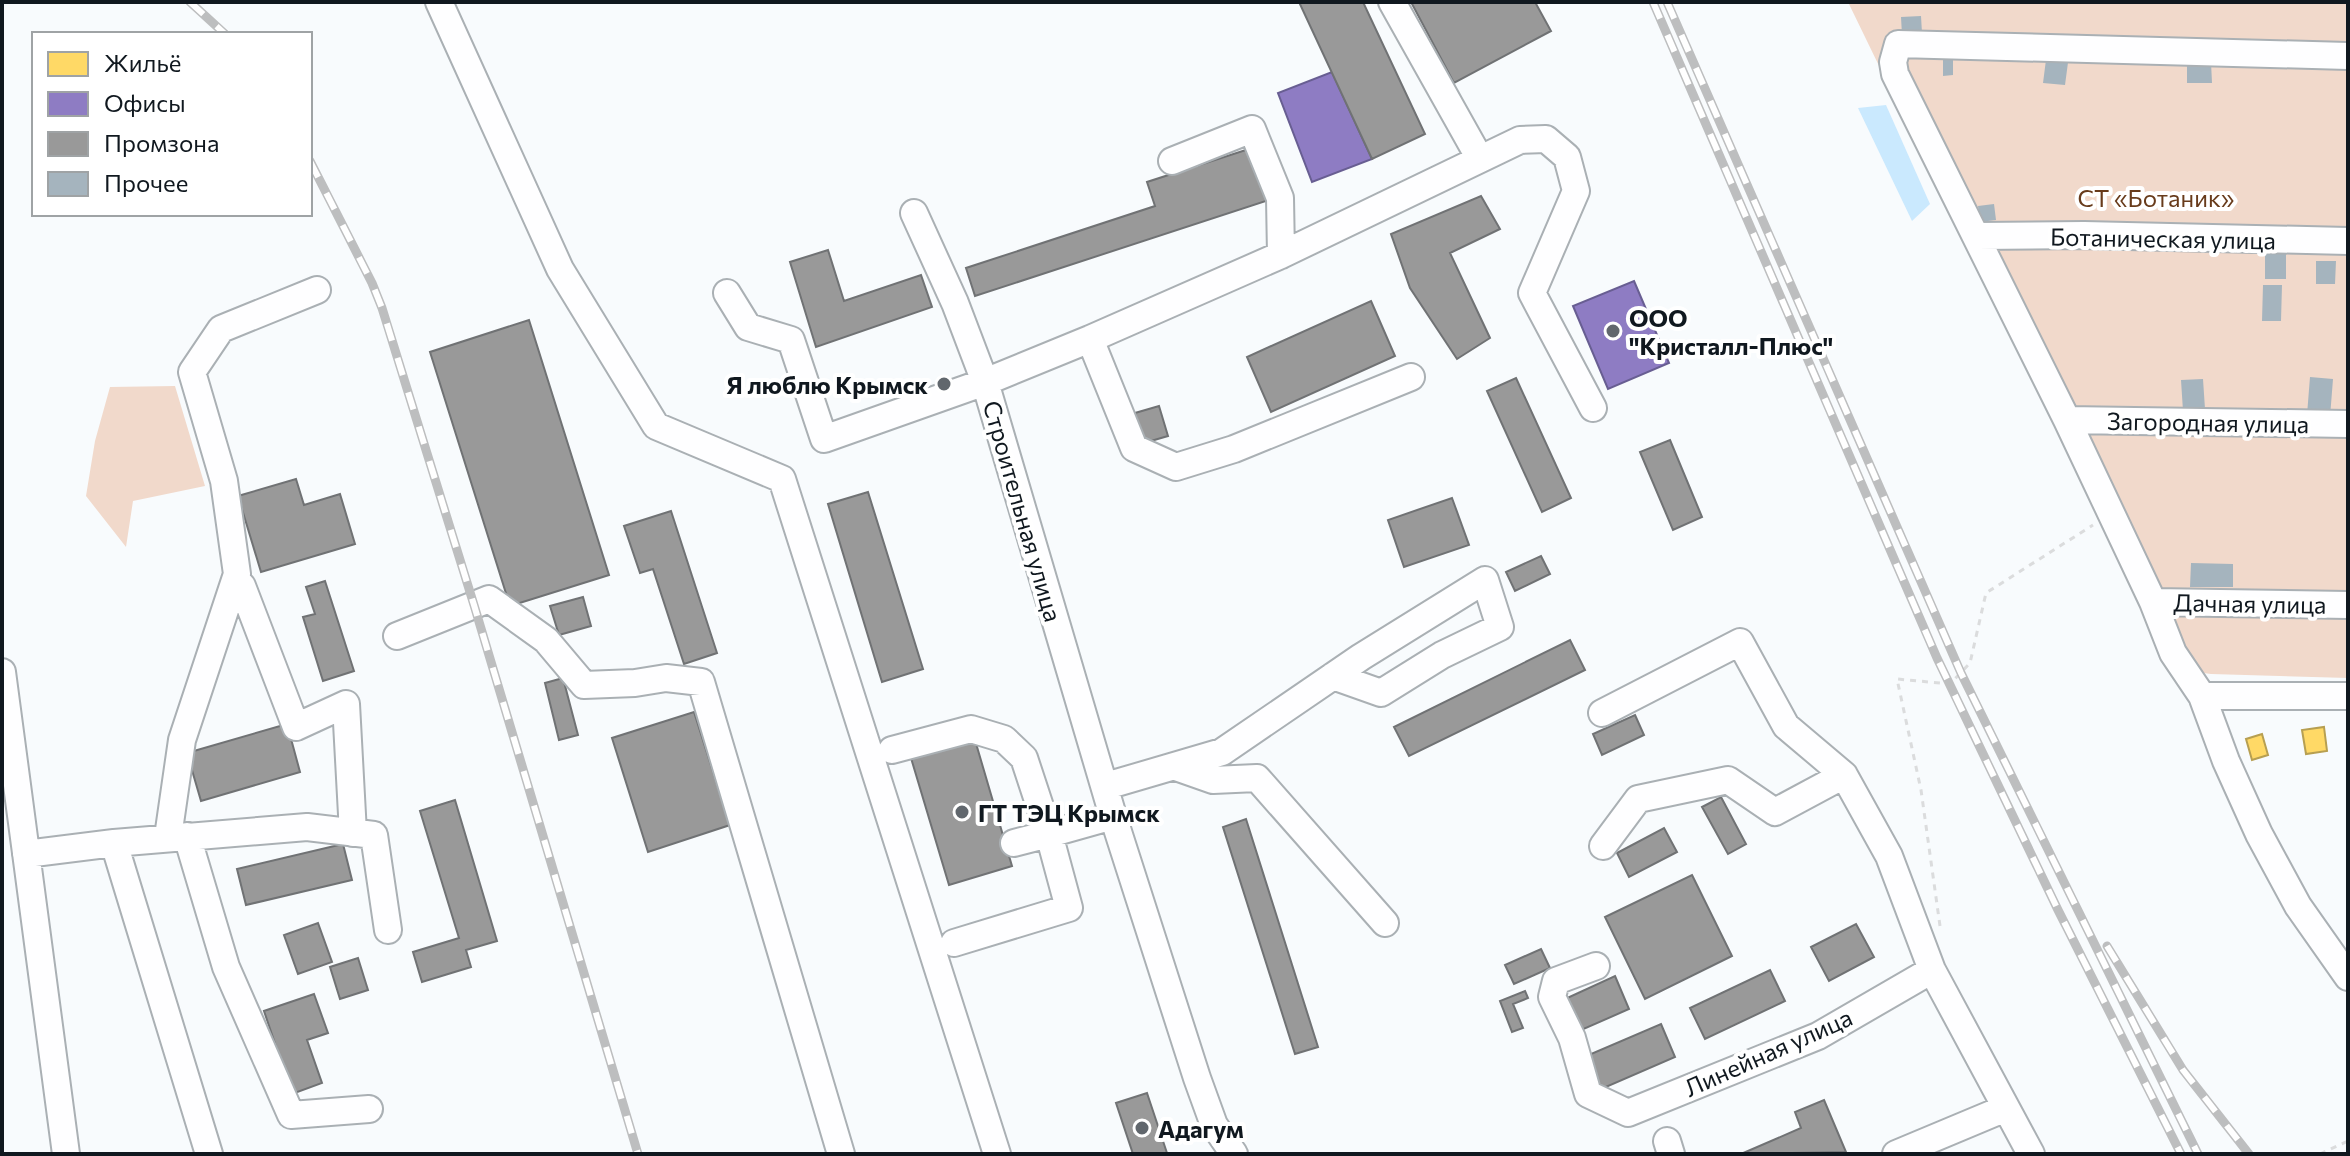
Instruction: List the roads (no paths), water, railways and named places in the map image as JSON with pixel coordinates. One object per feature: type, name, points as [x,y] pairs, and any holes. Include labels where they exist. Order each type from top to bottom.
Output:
[{"type":"street","points":[[439,2],[560,269],[656,426],[782,479],[997,1154]]},
{"type":"street","points":[[1392,2],[1480,159]]},
{"type":"street","points":[[2348,56],[1898,44],[1893,62],[1895,74],[2067,420],[2153,602],[2173,653],[2202,696],[2226,761],[2259,834],[2298,906],[2348,977]]},
{"type":"street","points":[[1172,161],[1252,129],[1280,198],[1281,255]]},
{"type":"street","name":"Строительная улица","points":[[1234,1154],[1214,1125],[1197,1078],[1113,816],[985,382],[1281,255],[1520,140],[1546,139],[1567,157],[1576,191],[1532,293],[1593,408]]},
{"type":"street","points":[[727,293],[748,327],[791,340],[824,439],[985,382],[955,303],[914,213]]},
{"type":"street","name":"Ботаническая улица","points":[[1978,236],[2084,235],[2348,241]]},
{"type":"street","points":[[317,290],[221,329],[192,372],[224,481],[237,574],[182,740],[178,837],[226,967],[291,1115],[369,1109]]},
{"type":"street","points":[[1090,339],[1134,448],[1176,467],[1234,449],[1411,377]]},
{"type":"street","name":"Загородная улица","points":[[2067,420],[2348,424]]},
{"type":"street","points":[[1106,786],[1222,752],[1333,676],[1361,657],[1485,580],[1500,627],[1442,655],[1381,693],[1333,676]]},
{"type":"street","points":[[234,584],[242,586],[296,727],[346,704],[353,833]]},
{"type":"street","points":[[397,636],[489,599],[546,640],[584,685],[666,678],[701,682],[841,1154]]},
{"type":"street","name":"Дачная улица","points":[[2153,602],[2348,605]]},
{"type":"street","points":[[1602,713],[1740,642],[1786,726],[1844,775],[1889,856],[1932,970],[2031,1154]]},
{"type":"street","points":[[2,672],[66,1154]]},
{"type":"street","points":[[2202,696],[2348,696]]},
{"type":"street","points":[[892,750],[971,729],[1004,739],[1024,758],[1049,834],[1069,908],[954,943]]},
{"type":"street","points":[[1176,767],[1213,780],[1257,778],[1385,923]]},
{"type":"street","points":[[1603,846],[1638,799],[1728,780],[1775,812],[1844,775]]},
{"type":"street","points":[[1014,843],[1113,816]]},
{"type":"street","points":[[26,854],[114,843],[307,827],[374,835],[388,930]]},
{"type":"street","points":[[114,843],[209,1154]]},
{"type":"street","name":"Линейная улица","points":[[1596,966],[1556,981],[1552,997],[1572,1038],[1588,1094],[1628,1113],[1818,1036],[1932,970]]},
{"type":"street","points":[[1896,1154],[2006,1108]]},
{"type":"water","points":[[1886,105],[1930,204],[1912,221],[1858,108]]},
{"type":"railway","points":[[190,2],[223,32]]},
{"type":"railway","points":[[1653,2],[1937,658],[2058,910],[2181,1154]]},
{"type":"railway","points":[[1667,2],[1961,673],[2198,1154]]},
{"type":"railway","points":[[312,165],[382,308],[638,1154]]},
{"type":"railway","points":[[2107,946],[2183,1070],[2249,1154]]},
{"type":"place","name":"ООО \"Кристалл-Плюс\"","points":[[1613,331]]},
{"type":"place","name":"Я люблю Крымск","points":[[944,384]]},
{"type":"place","name":"ГТ ТЭЦ Крымск","points":[[962,812]]},
{"type":"place","name":"Адагум","points":[[1142,1128]]},
{"type":"park label","name":"СТ «Ботаник»","points":[[2156,197]]}]
